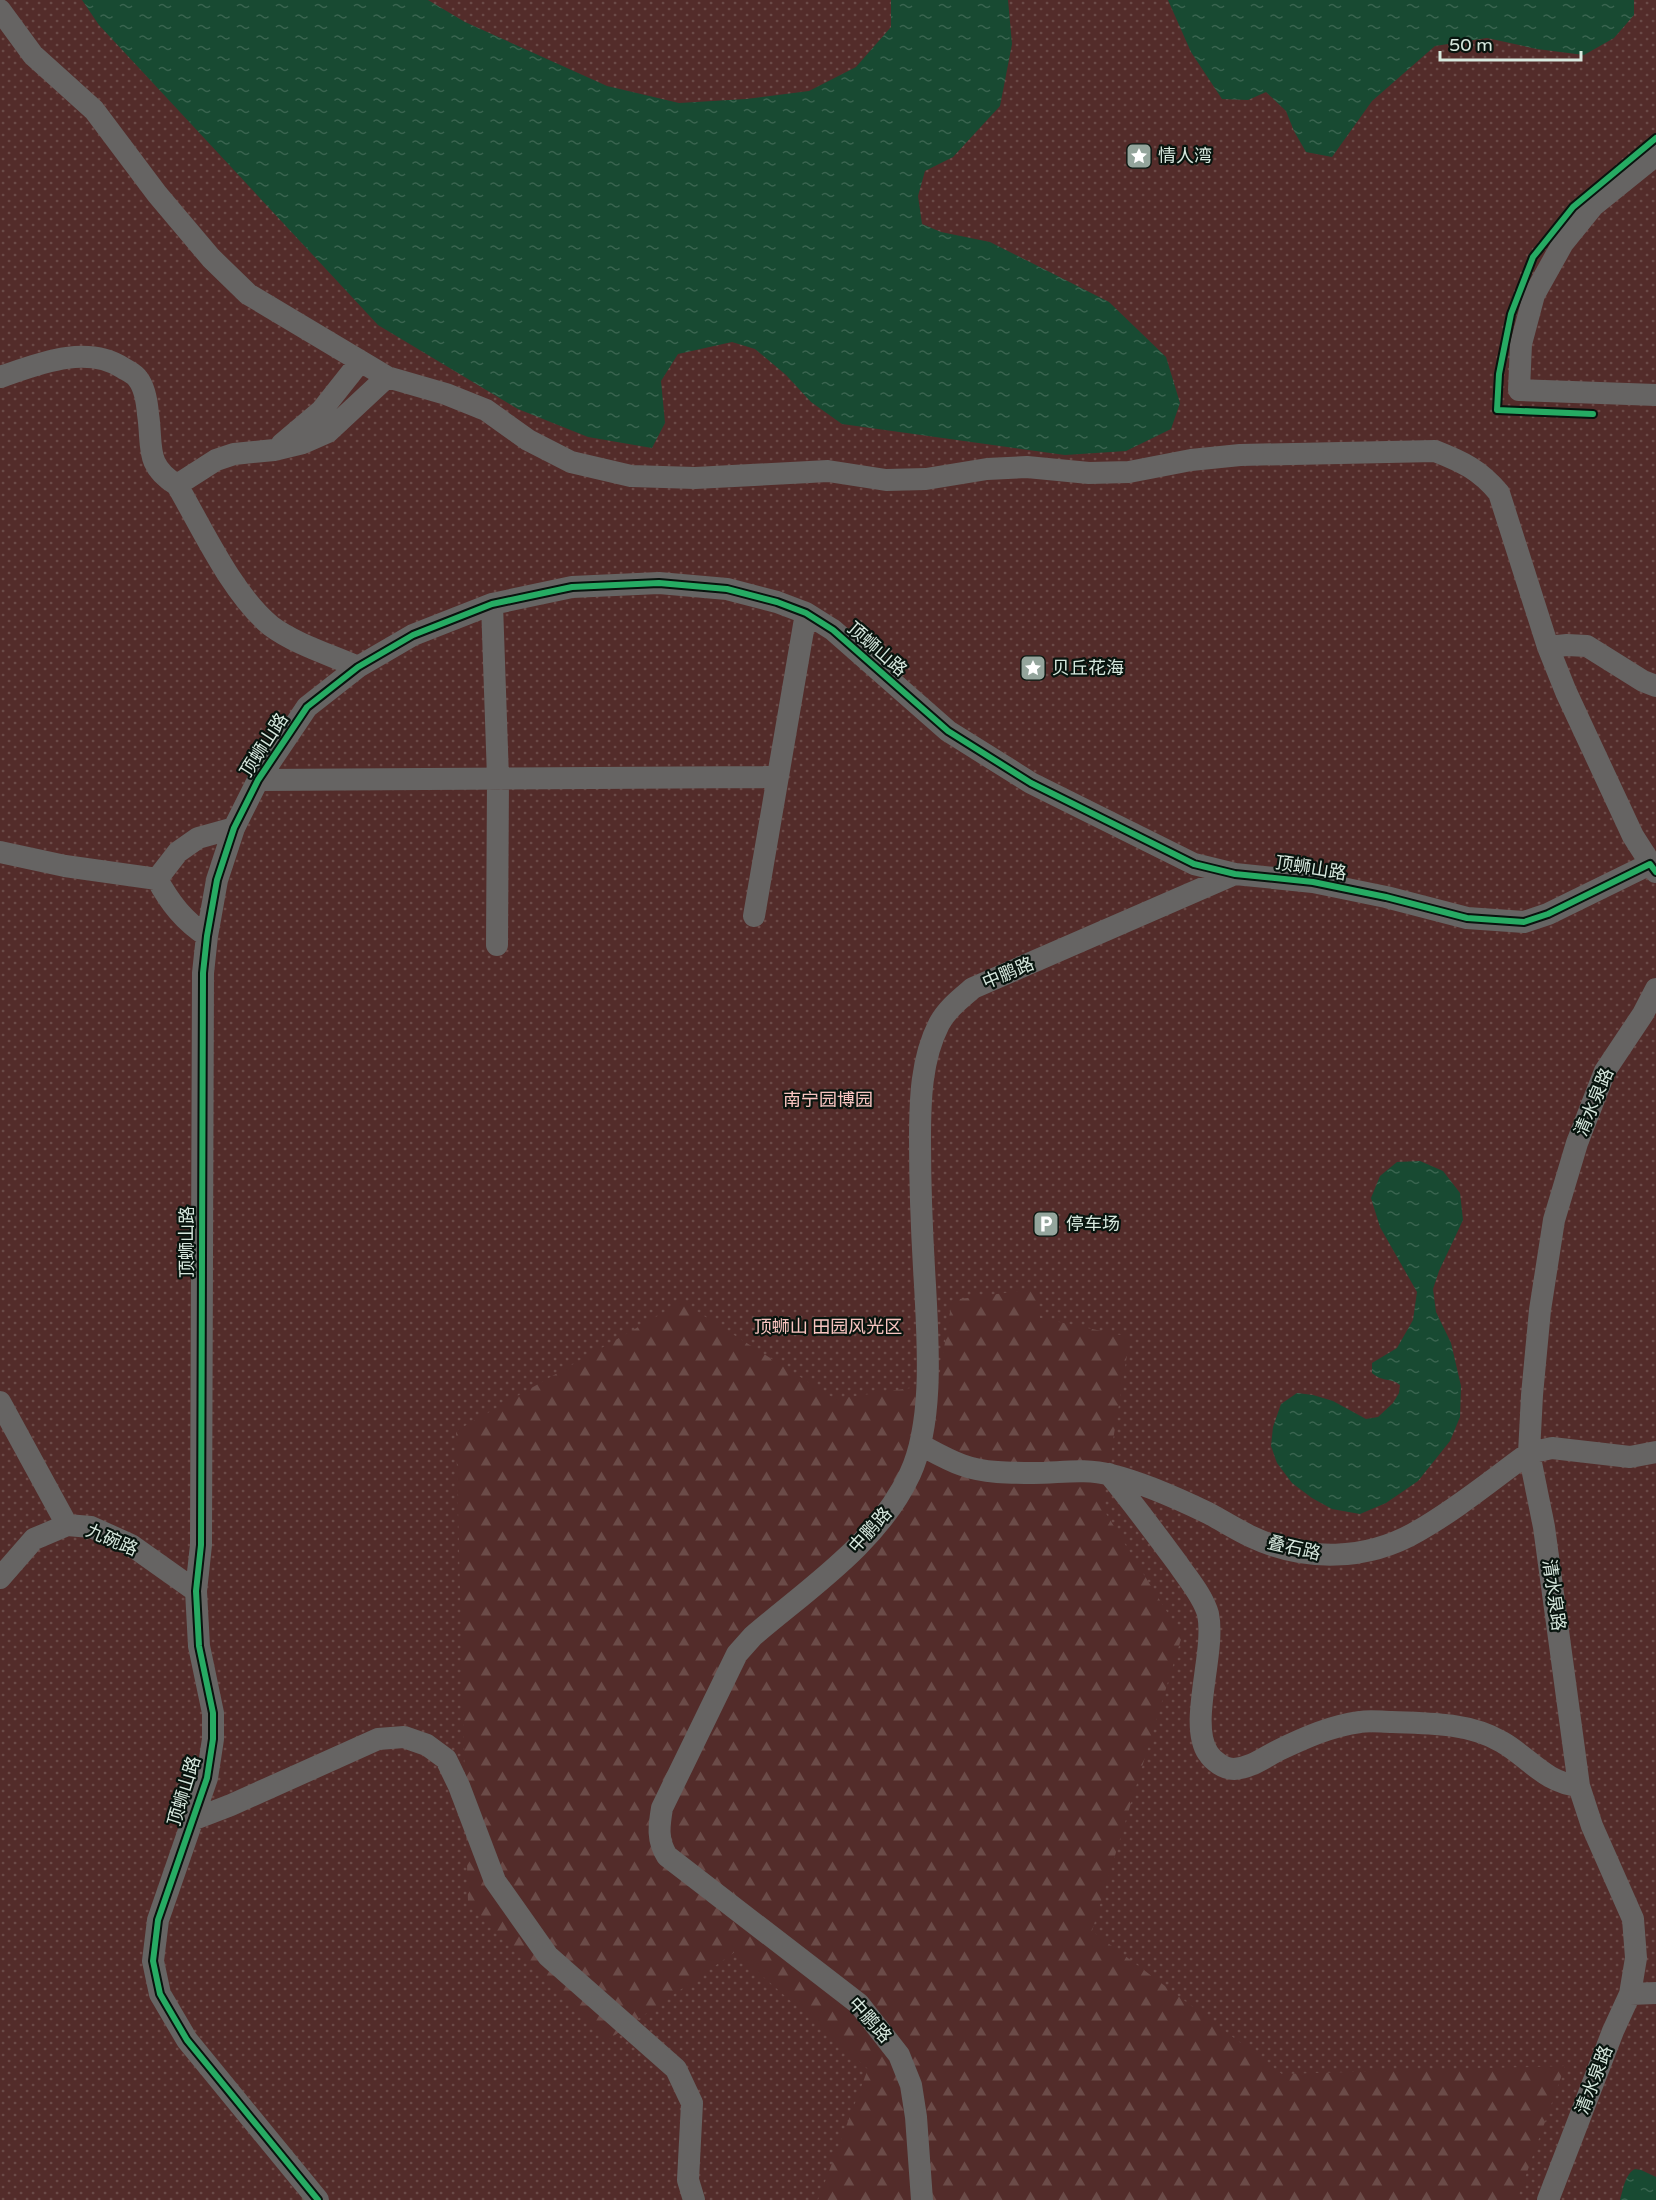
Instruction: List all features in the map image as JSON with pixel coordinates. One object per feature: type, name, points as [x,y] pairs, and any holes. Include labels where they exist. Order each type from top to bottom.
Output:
[{"type":"street","points":[[0,10],[33,56],[94,110],[158,194],[211,258],[248,294],[359,363],[387,377],[446,394],[486,410],[528,440],[571,462],[631,476],[695,478],[828,471],[886,480],[926,479],[987,469],[1027,468],[1089,473],[1129,472],[1191,459],[1240,455],[1436,451],[1459,461],[1486,477],[1499,493],[1548,647],[1599,767],[1633,836],[1653,868]]},
{"type":"street","points":[[1656,155],[1593,206],[1563,243],[1534,295],[1521,344],[1520,390],[1656,395]]},
{"type":"street","points":[[0,377],[49,360],[90,357],[118,365],[138,378],[145,393],[150,445],[155,466],[164,477],[177,485],[248,602],[272,626],[307,645],[358,667]]},
{"type":"street","points":[[274,450],[321,411],[359,363]]},
{"type":"street","points":[[177,485],[216,460],[234,454],[274,450],[303,443],[328,432],[387,377]]},
{"type":"street","name":"顶蛳山路","points":[[318,2200],[187,2040],[160,1994],[153,1961],[158,1920],[207,1778],[213,1739],[213,1713],[199,1646],[196,1591],[201,1545],[203,973],[207,936],[217,880],[234,828],[258,780],[307,707],[358,667],[413,635],[492,604],[572,587],[659,583],[727,589],[777,602],[806,613],[833,630],[948,731],[1031,783],[1194,864],[1235,874],[1313,882],[1386,897],[1467,918],[1524,922],[1548,914],[1653,868]]},
{"type":"street","points":[[492,604],[498,778],[497,945]]},
{"type":"street","points":[[753,916],[806,613]]},
{"type":"street","points":[[1548,647],[1587,646],[1642,681],[1656,686]]},
{"type":"street","points":[[258,780],[777,777]]},
{"type":"street","points":[[157,879],[178,852],[198,838],[234,828]]},
{"type":"street","points":[[0,852],[65,866],[157,879]]},
{"type":"street","name":"中鹏路","points":[[922,2200],[916,2117],[911,2085],[899,2055],[859,2004],[667,1856],[661,1846],[658,1830],[662,1808],[737,1654],[753,1636],[870,1535],[892,1507],[910,1473],[921,1445],[928,1362],[920,1184],[920,1107],[927,1056],[939,1024],[953,1005],[973,988],[1235,874]]},
{"type":"street","points":[[157,879],[168,901],[189,924],[207,936]]},
{"type":"street","name":"清水泉路","points":[[1548,2200],[1630,1994],[1636,1958],[1633,1919],[1592,1826],[1579,1786],[1545,1539],[1529,1453],[1540,1310],[1554,1220],[1577,1143],[1605,1071],[1643,1014],[1656,989]]},
{"type":"street","points":[[0,1402],[67,1525]]},
{"type":"street","name":"叠石路","points":[[921,1445],[963,1465],[994,1471],[1034,1473],[1070,1470],[1109,1474],[1148,1487],[1280,1549],[1325,1556],[1379,1547],[1417,1532],[1529,1453],[1552,1448],[1630,1457],[1656,1452]]},
{"type":"street","points":[[1109,1474],[1191,1582],[1207,1612],[1210,1636],[1201,1706],[1202,1736],[1207,1752],[1217,1764],[1232,1769],[1248,1766],[1320,1731],[1362,1721],[1423,1723],[1485,1732],[1505,1743],[1534,1767],[1564,1785],[1579,1786]]},
{"type":"street","name":"九碗路","points":[[0,1578],[34,1539],[67,1525],[91,1527],[131,1545],[196,1591]]},
{"type":"street","points":[[192,1820],[231,1805],[378,1739],[404,1737],[428,1745],[446,1759],[459,1786],[495,1881],[548,1956],[676,2069],[692,2103],[688,2180],[694,2200]]},
{"type":"street","points":[[1630,1994],[1656,1993]]},
{"type":"green space","name":"南宁园博园","points":[[0,0],[1656,0],[1656,2200],[0,2200]]},
{"type":"green space","points":[[1036,1289],[1040,1318],[1130,1337],[1102,1507],[1182,1636],[1092,1931],[1282,2074],[1565,2066],[1517,2200],[818,2200],[868,2069],[735,1952],[605,2042],[468,1902],[456,1431],[682,1302],[835,1399],[938,1384],[952,1300]]},
{"type":"water","points":[[82,0],[428,0],[465,22],[607,86],[679,103],[746,99],[809,91],[856,67],[891,27],[891,0],[1008,0],[1012,44],[1000,106],[953,157],[925,171],[918,196],[922,224],[941,232],[990,242],[1109,302],[1166,357],[1180,403],[1171,429],[1126,451],[1065,455],[842,424],[811,402],[786,375],[755,349],[732,342],[678,354],[661,381],[665,423],[652,448],[588,437],[518,409],[378,325],[99,25]]},
{"type":"water","points":[[1168,0],[1634,0],[1634,15],[1614,38],[1584,55],[1537,49],[1487,38],[1435,46],[1372,101],[1332,157],[1306,152],[1286,111],[1266,92],[1248,100],[1222,99],[1191,52]]},
{"type":"water","points":[[1420,1161],[1443,1171],[1460,1193],[1463,1220],[1433,1289],[1436,1312],[1451,1343],[1461,1386],[1460,1417],[1450,1441],[1418,1481],[1386,1503],[1360,1514],[1332,1509],[1292,1483],[1277,1463],[1271,1446],[1273,1427],[1281,1404],[1297,1393],[1333,1401],[1366,1419],[1378,1417],[1393,1403],[1399,1393],[1400,1385],[1372,1373],[1372,1363],[1397,1348],[1413,1320],[1417,1292],[1380,1227],[1371,1198],[1380,1176],[1397,1162]]},
{"type":"water","points":[[1635,2169],[1656,2177],[1656,2200],[1620,2200],[1627,2178]]},
{"type":"cycle path","points":[[1593,414],[1497,410],[1499,374],[1511,314],[1533,257],[1573,207],[1656,138]]},
{"type":"cycle path","points":[[318,2200],[187,2040],[160,1994],[153,1961],[158,1920],[207,1778],[213,1739],[213,1713],[199,1646],[196,1591],[201,1545],[203,973],[207,936],[217,880],[234,828],[258,780],[307,707],[358,667],[413,635],[492,604],[572,587],[659,583],[727,589],[777,602],[806,613],[833,630],[948,731],[1031,783],[1194,864],[1235,874],[1313,882],[1386,897],[1467,918],[1524,922],[1548,914],[1650,864],[1656,872]]},
{"type":"place","name":"情人湾","points":[[1139,156]]},
{"type":"place","name":"贝丘花海","points":[[1033,668]]},
{"type":"place","name":"停车场","points":[[1046,1224]]},
{"type":"park label","name":"顶蛳山 田园风光区","points":[[828,1327]]}]
